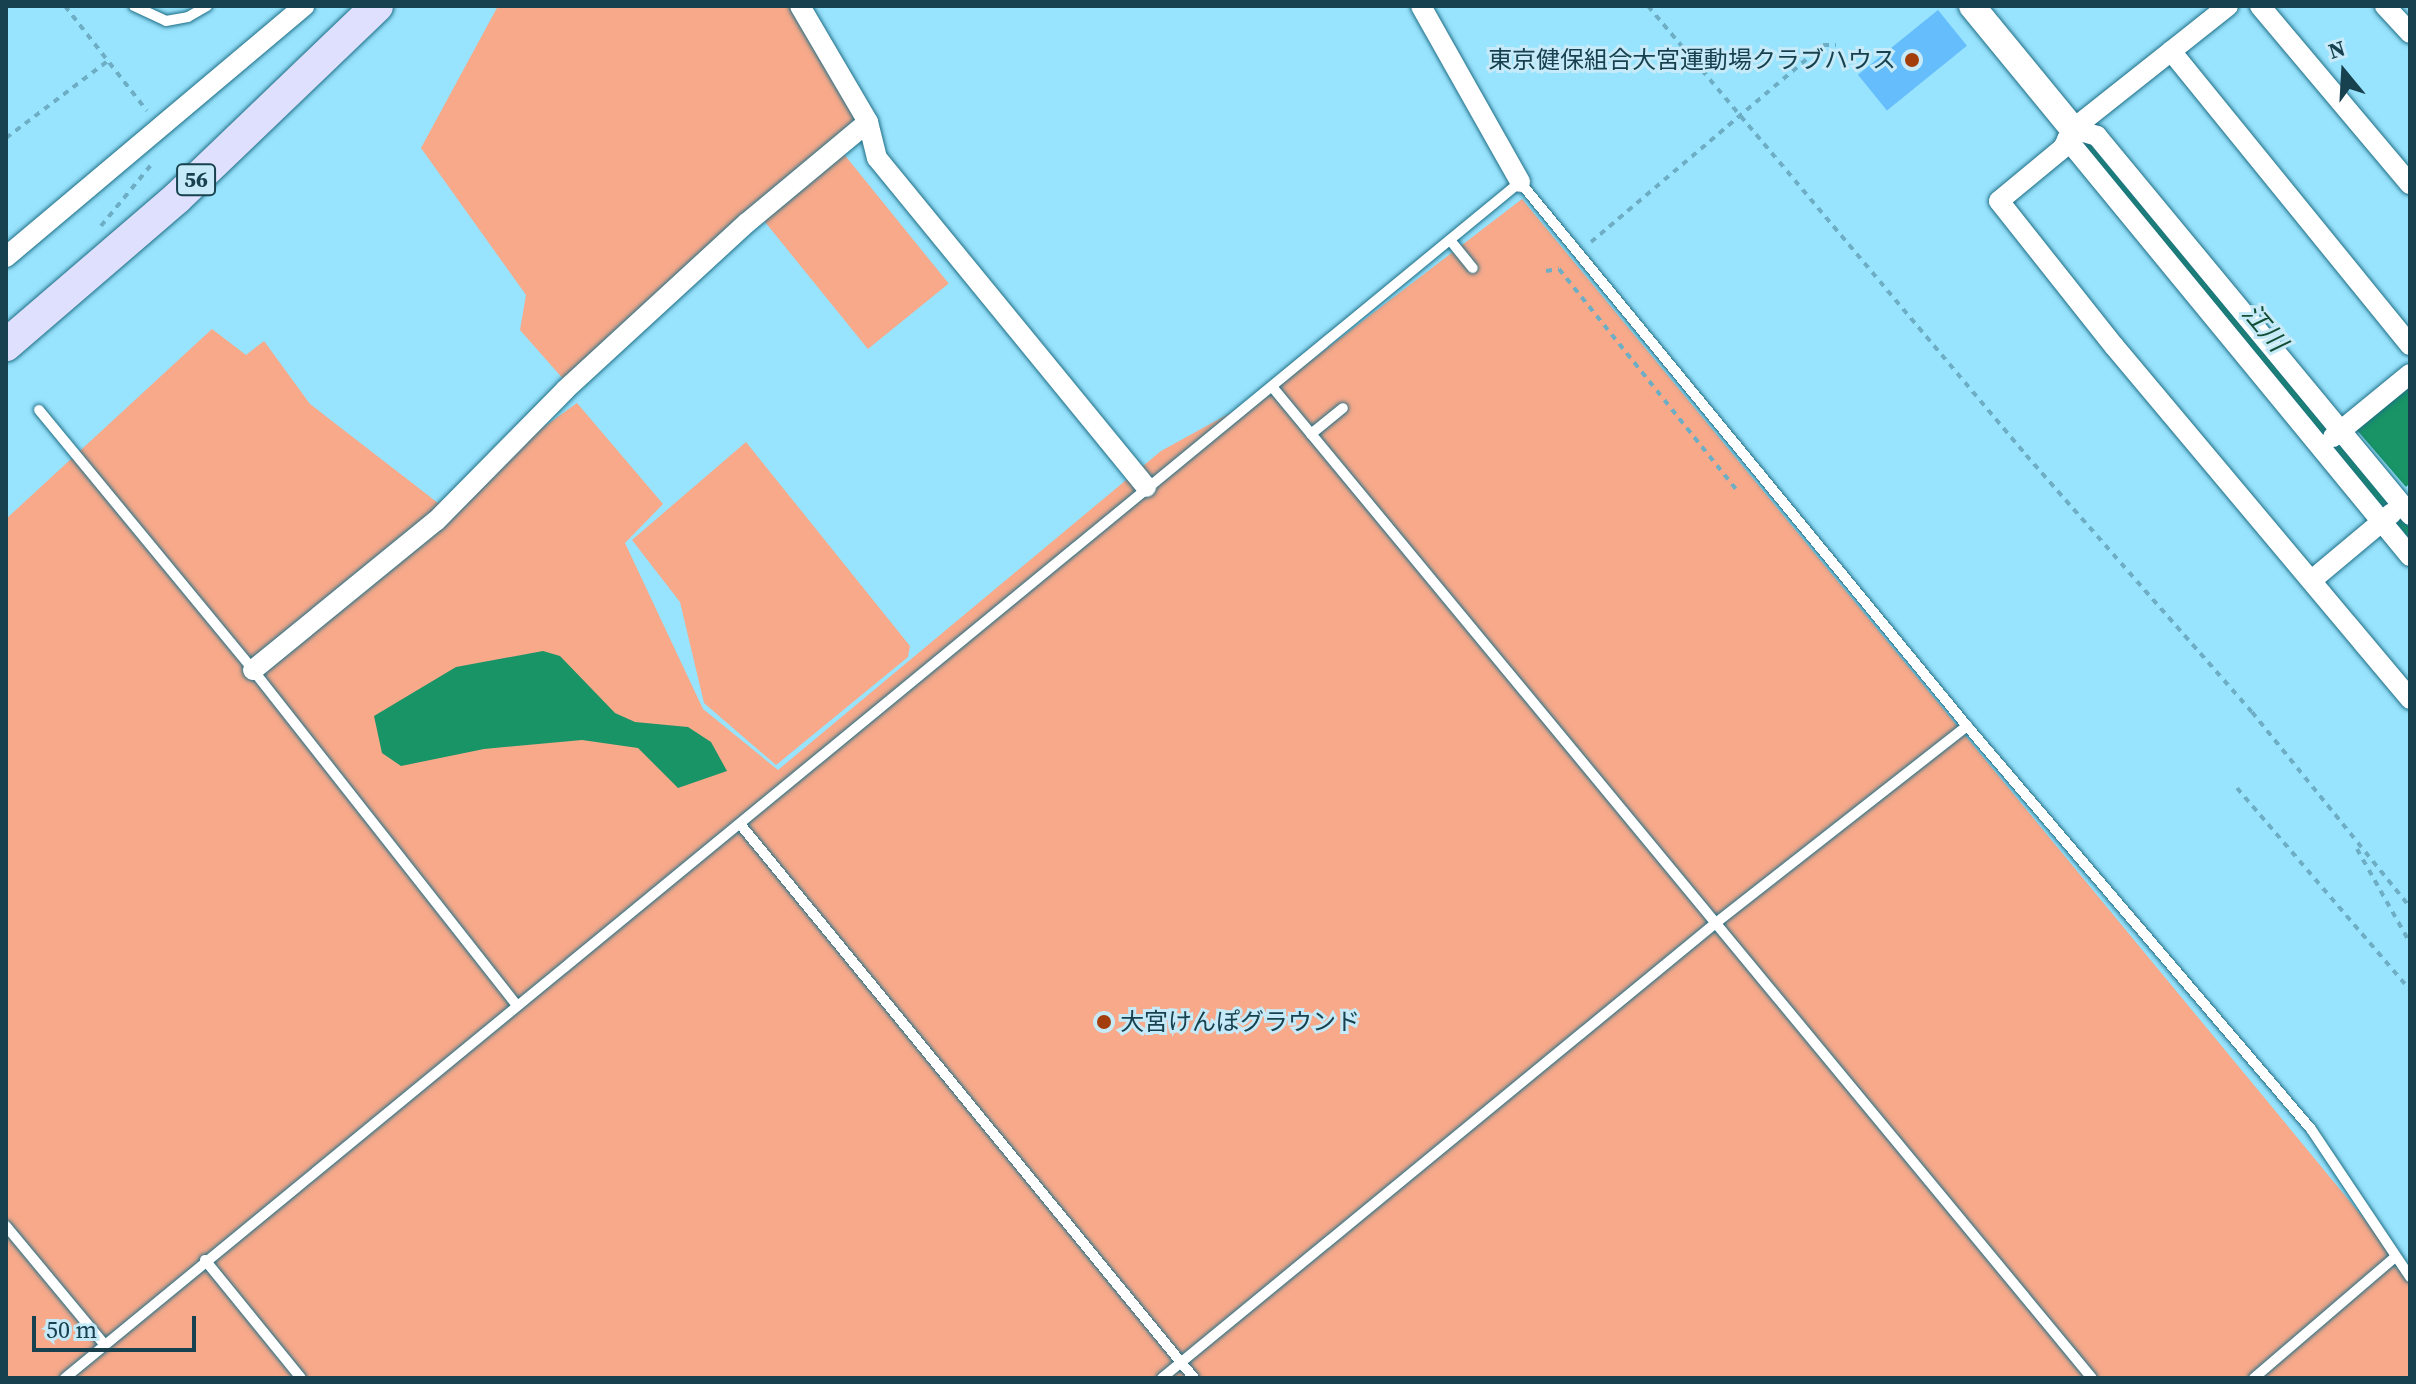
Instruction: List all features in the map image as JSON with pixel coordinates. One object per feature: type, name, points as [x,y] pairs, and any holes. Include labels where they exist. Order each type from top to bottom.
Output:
[{"type":"main road","name":"56","points":[[6,345],[177,198],[377,6]]},
{"type":"street","points":[[6,257],[304,6]]},
{"type":"street","points":[[800,6],[868,122],[877,158],[1146,487]]},
{"type":"street","points":[[1421,6],[1520,182]]},
{"type":"street","points":[[1972,6],[2070,134],[2331,439],[2398,511],[2410,556]]},
{"type":"street","points":[[2228,6],[2070,134],[1999,201],[2114,346],[2410,699]]},
{"type":"street","points":[[2260,6],[2410,184]]},
{"type":"street","points":[[2385,6],[2410,33]]},
{"type":"street","points":[[2171,51],[2410,345]]},
{"type":"street","points":[[253,670],[436,521],[577,379],[748,222],[868,122]]},
{"type":"street","points":[[2070,134],[2097,136],[2331,439]]},
{"type":"street","points":[[2331,439],[2410,374]]},
{"type":"street","points":[[2312,580],[2398,511]]},
{"type":"lane","points":[[134,6],[166,21],[188,17],[207,6]]},
{"type":"lane","points":[[65,1378],[1146,487],[1274,389],[1520,182],[1967,726],[2311,1129],[2394,1258],[2410,1277]]},
{"type":"lane","points":[[1450,240],[1473,268]]},
{"type":"lane","points":[[1274,389],[2092,1378]]},
{"type":"lane","points":[[1311,434],[1343,408]]},
{"type":"lane","points":[[39,410],[253,670],[517,1006]]},
{"type":"lane","points":[[1162,1378],[1717,922],[1967,726]]},
{"type":"lane","points":[[740,824],[1194,1378]]},
{"type":"lane","points":[[6,1226],[104,1344]]},
{"type":"lane","points":[[2254,1378],[2394,1258]]},
{"type":"lane","points":[[205,1260],[301,1378]]},
{"type":"path","points":[[65,6],[161,129]]},
{"type":"path","points":[[1648,6],[2055,488],[2262,724],[2352,840],[2410,907]]},
{"type":"path","points":[[1578,253],[1823,45],[1836,45]]},
{"type":"path","points":[[6,138],[109,60]]},
{"type":"path","points":[[93,236],[153,161]]},
{"type":"path","points":[[1546,271],[1559,269],[1736,489]]},
{"type":"path","points":[[2237,788],[2410,990]]},
{"type":"path","points":[[2352,840],[2410,943]]},
{"type":"shaded area","points":[[498,6],[790,6],[856,118],[565,381],[520,330],[526,295],[421,148]]},
{"type":"shaded area","points":[[843,153],[949,284],[868,349],[762,218]]},
{"type":"shaded area","name":"大宮けんぽグラウンド","points":[[1522,199],[2410,1274],[2410,1378],[6,1378],[6,519],[212,329],[246,355],[264,341],[310,404],[438,503],[577,403],[663,504],[625,543],[703,709],[778,770],[1161,451],[1274,389]]},
{"type":"shaded area","points":[[2410,385],[2410,483],[2406,487],[2356,429]]},
{"type":"shaded area","points":[[746,442],[910,646],[908,657],[776,765],[704,703],[680,602],[632,540]]},
{"type":"shaded area","points":[[543,651],[560,656],[615,713],[635,722],[688,727],[711,742],[727,771],[678,788],[638,748],[582,740],[484,749],[401,766],[382,753],[374,716],[456,667]]},
{"type":"building","name":"東京健保組合大宮運動場クラブハウス","points":[[1938,10],[1967,46],[1887,111],[1858,75]]},
{"type":"waterway","name":"江川","points":[[2088,147],[2410,534]]},
{"type":"place","name":"東京健保組合大宮運動場クラブハウス","points":[[1912,60]]},
{"type":"place","name":"大宮けんぽグラウンド","points":[[1104,1022]]}]
